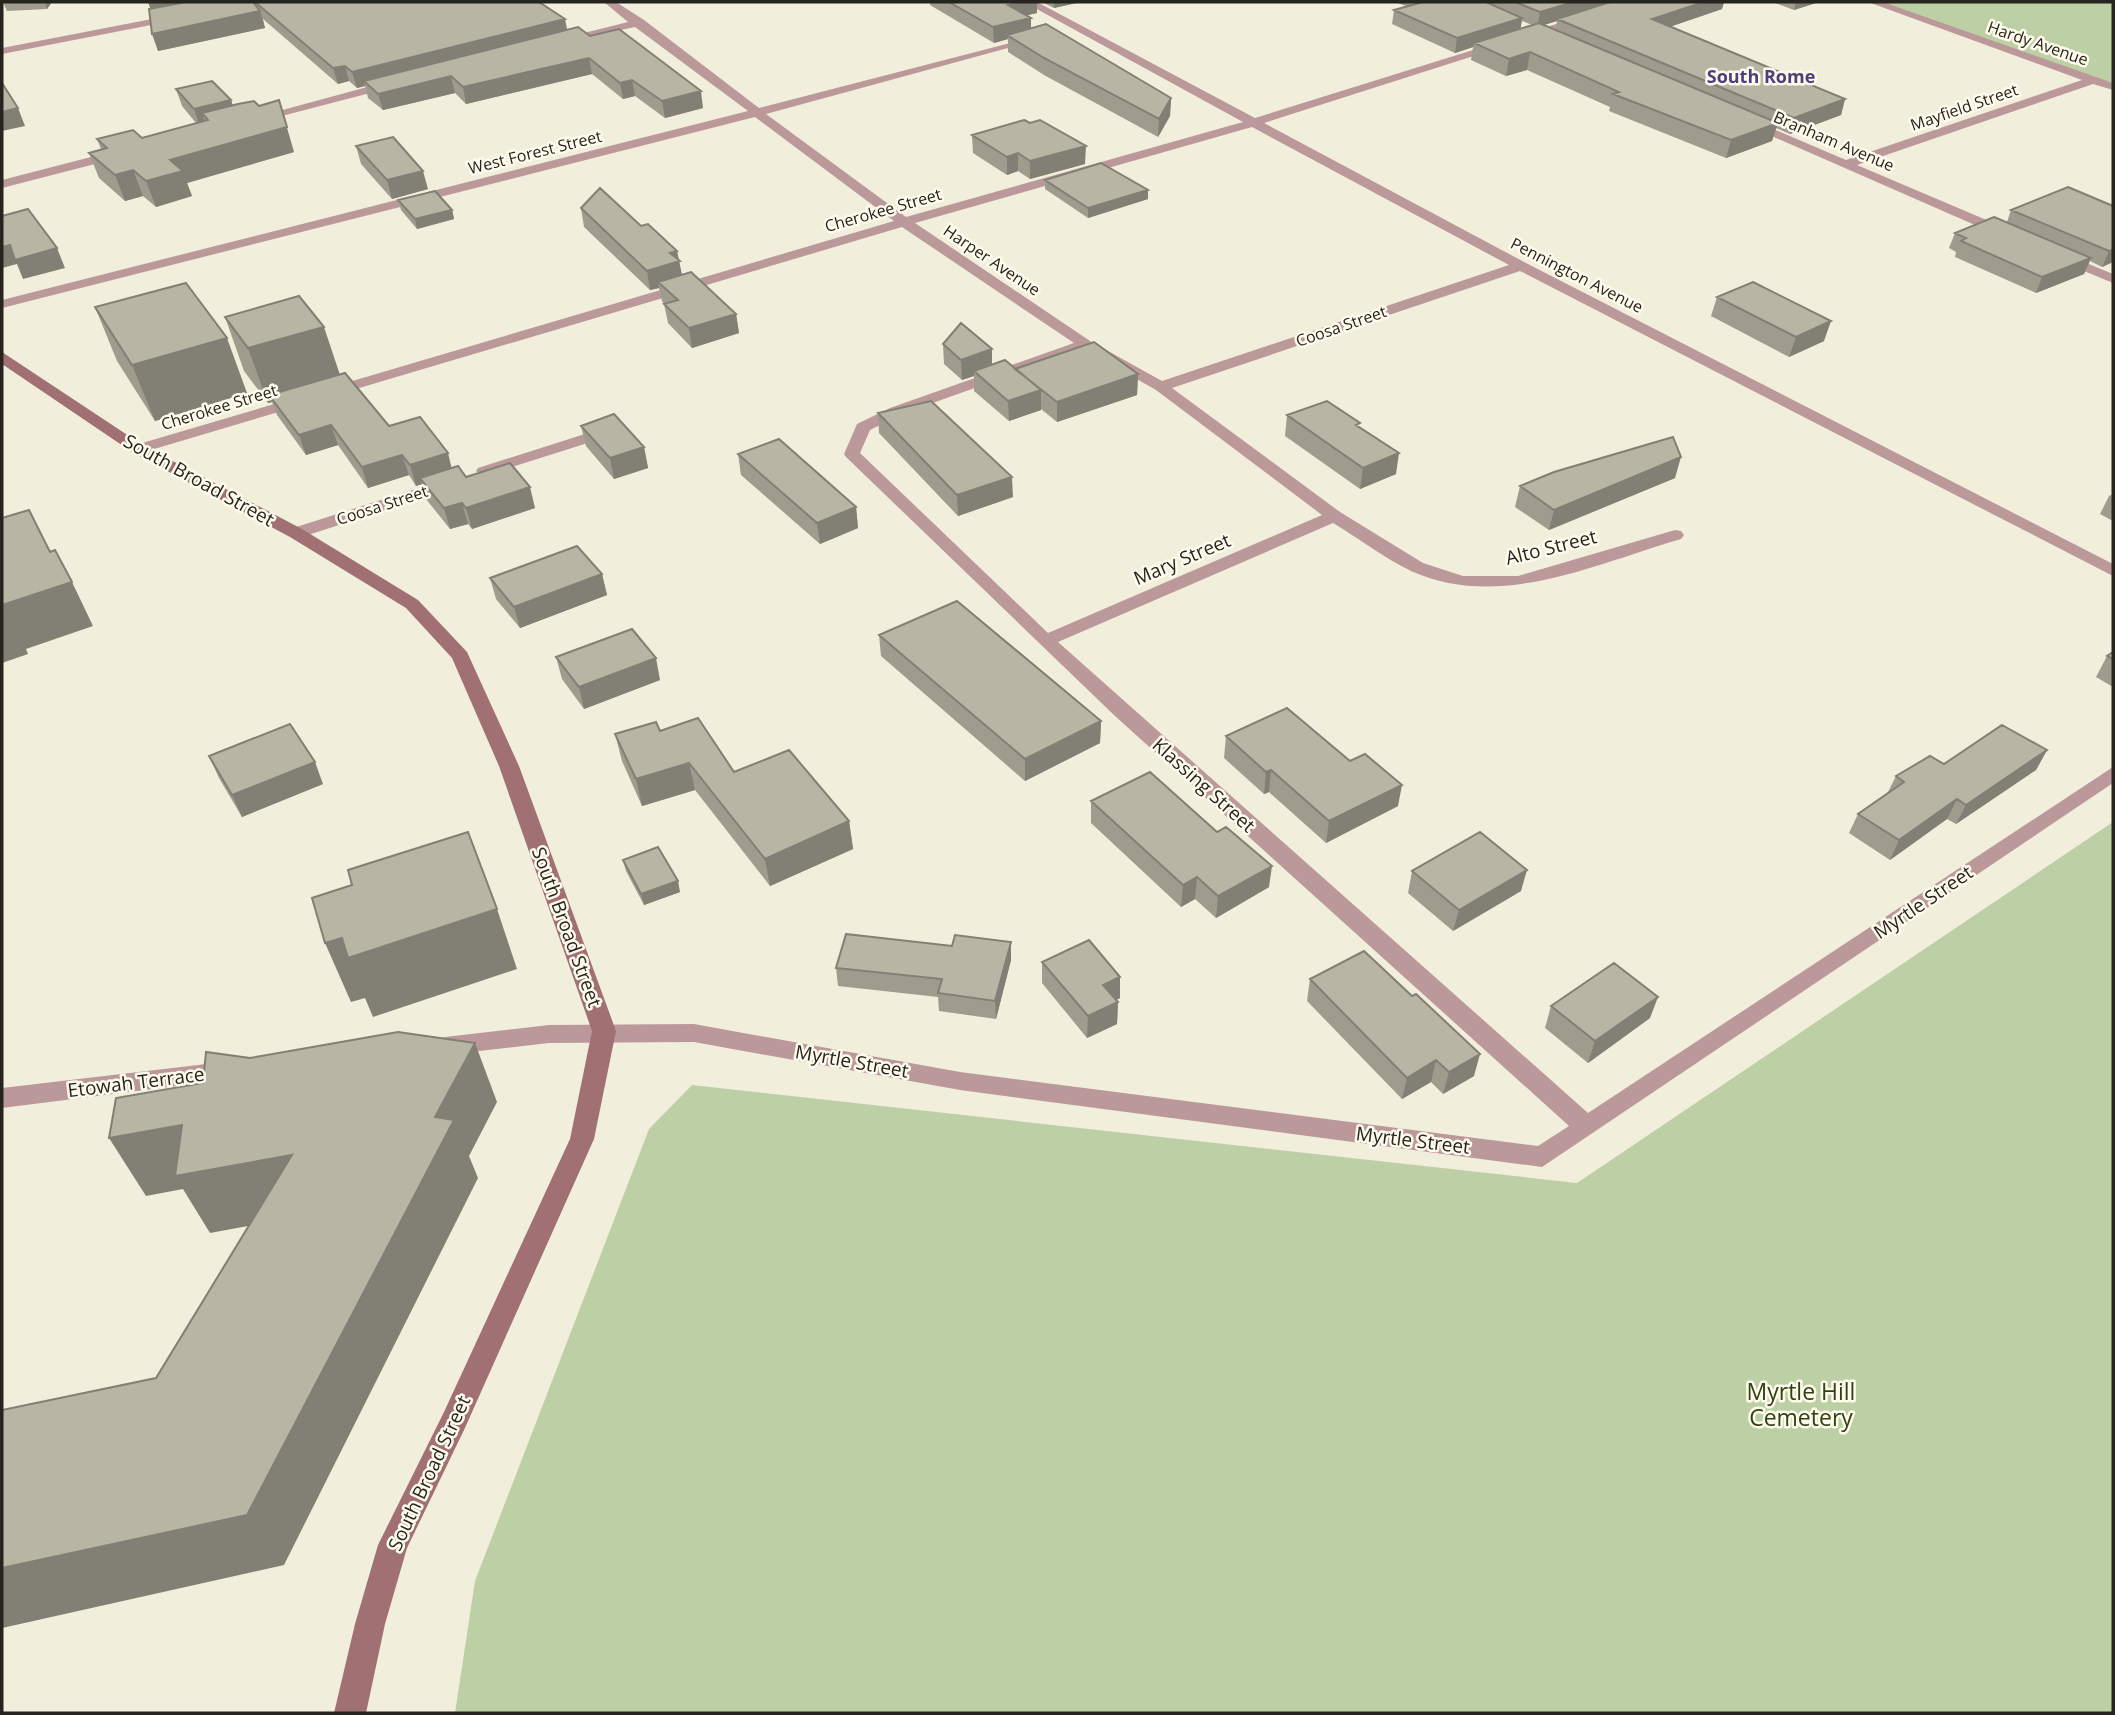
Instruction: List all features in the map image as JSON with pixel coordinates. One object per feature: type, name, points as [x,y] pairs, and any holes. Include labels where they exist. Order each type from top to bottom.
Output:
[{"type":"main road","name":"South Broad Street","points":[[2,357],[138,449],[296,533],[412,604],[460,656],[509,766],[604,1031],[582,1139],[454,1420],[393,1545],[370,1624],[351,1713]]},
{"type":"street","name":"Harper Avenue","points":[[609,2],[640,22],[904,222],[1085,344],[1161,387],[1334,516],[1363,534]]},
{"type":"street","name":"Pennington Avenue","points":[[1029,2],[1521,266],[2113,572]]},
{"type":"street","name":"Cherokee Street","points":[[138,449],[904,222],[1255,122],[1529,29],[1637,2]]},
{"type":"street","name":"Hardy Avenue","points":[[1873,2],[2113,87]]},
{"type":"street","points":[[2,51],[188,15]]},
{"type":"street","points":[[547,45],[640,22]]},
{"type":"street","name":"West Forest Street","points":[[2,304],[756,112],[1074,27]]},
{"type":"street","points":[[1529,29],[1559,43]]},
{"type":"street","name":"Mayfield Street","points":[[1845,165],[2093,80]]},
{"type":"street","points":[[243,122],[402,82]]},
{"type":"street","name":"Branham Avenue","points":[[1733,117],[2024,241]]},
{"type":"street","points":[[2,184],[136,149]]},
{"type":"street","points":[[2049,252],[2113,279]]},
{"type":"street","name":"Coosa Street","points":[[1161,387],[1521,266]]},
{"type":"street","name":"Klassing Street","points":[[1085,344],[896,411],[863,427],[852,454],[956,559],[1215,796],[1587,1127]]},
{"type":"street","name":"Coosa Street","points":[[296,533],[588,438]]},
{"type":"street","name":"Mary Street","points":[[1047,640],[1334,516]]},
{"type":"street","name":"Alto Street","points":[[1363,534],[1417,568],[1462,581],[1519,581],[1675,535]]},
{"type":"street","name":"Myrtle Street","points":[[604,1031],[694,1033],[960,1081],[1542,1157],[2113,774]]},
{"type":"street","points":[[426,1048],[549,1034],[604,1031]]},
{"type":"street","name":"Etowah Terrace","points":[[2,1098],[249,1068]]},
{"type":"green space","points":[[1873,2],[2113,2],[2113,87]]},
{"type":"green space","name":"Myrtle Hill Cemetery","points":[[2113,822],[2113,1713],[455,1713],[475,1581],[649,1129],[692,1085],[1577,1183]]},
{"type":"building","points":[[186,2],[253,2],[260,11],[152,34],[149,9]]},
{"type":"building","points":[[255,2],[539,2],[565,19],[352,72],[345,66],[333,68]]},
{"type":"building","points":[[949,2],[1020,2],[1008,5],[1031,18],[993,27]]},
{"type":"building","points":[[1423,2],[1486,2],[1522,18],[1457,38],[1394,10]]},
{"type":"building","points":[[1515,2],[1574,2],[1540,12]]},
{"type":"building","points":[[1610,2],[1704,2],[1652,19],[1845,99],[1794,118],[1557,19]]},
{"type":"building","points":[[1539,23],[1778,123],[1731,140],[1613,94],[1619,92],[1530,52],[1509,59],[1474,43]]},
{"type":"building","points":[[1046,24],[1171,98],[1159,119],[1044,58],[1007,35]]},
{"type":"building","points":[[578,27],[590,36],[619,29],[701,91],[662,101],[632,80],[620,83],[589,58],[463,87],[451,76],[378,94],[364,81]]},
{"type":"building","points":[[212,81],[231,100],[194,109],[176,89]]},
{"type":"building","points":[[2,83],[18,108],[2,112]]},
{"type":"building","points":[[279,100],[287,127],[170,160],[183,171],[146,181],[133,170],[115,175],[89,153],[107,148],[97,139],[133,130],[142,138],[208,120],[202,113],[254,101],[259,106]]},
{"type":"building","points":[[1024,120],[1030,123],[1040,120],[1086,146],[1030,161],[1018,153],[1007,157],[972,135]]},
{"type":"building","points":[[393,137],[423,171],[387,180],[356,146]]},
{"type":"building","points":[[1101,163],[1148,190],[1088,208],[1045,180]]},
{"type":"building","points":[[2068,187],[2113,206],[2113,250],[2109,251],[2011,210]]},
{"type":"building","points":[[600,188],[641,226],[648,224],[677,251],[670,253],[680,261],[647,271],[581,208]]},
{"type":"building","points":[[435,191],[452,210],[415,219],[398,200]]},
{"type":"building","points":[[28,209],[57,248],[15,260],[10,245],[2,247],[2,216]]},
{"type":"building","points":[[1994,217],[2091,258],[2042,277],[1961,241],[1966,238],[1955,233]]},
{"type":"building","points":[[691,272],[736,314],[689,328],[664,304],[678,300],[658,282]]},
{"type":"building","points":[[1753,282],[1831,321],[1796,337],[1717,297]]},
{"type":"building","points":[[186,283],[227,338],[132,365],[95,307]]},
{"type":"building","points":[[299,296],[324,327],[248,348],[225,317]]},
{"type":"building","points":[[961,323],[992,349],[961,360],[943,344]]},
{"type":"building","points":[[1094,342],[1138,374],[1057,402],[1015,369]]},
{"type":"building","points":[[1005,360],[1041,390],[1008,401],[974,371]]},
{"type":"building","points":[[345,373],[389,426],[420,417],[448,453],[410,465],[402,455],[362,467],[331,425],[299,435],[269,395]]},
{"type":"building","points":[[931,401],[1012,477],[957,495],[878,413]]},
{"type":"building","points":[[1327,401],[1360,423],[1356,425],[1399,453],[1363,468],[1287,415]]},
{"type":"building","points":[[614,414],[644,447],[610,458],[581,426]]},
{"type":"building","points":[[1673,437],[1681,457],[1554,510],[1520,486],[1554,472]]},
{"type":"building","points":[[779,439],[856,507],[817,523],[738,454]]},
{"type":"building","points":[[510,463],[530,487],[466,508],[462,503],[444,508],[420,478],[458,466],[466,477]]},
{"type":"building","points":[[29,510],[50,552],[55,550],[72,582],[2,605],[2,518]]},
{"type":"building","points":[[577,546],[602,574],[514,607],[490,578]]},
{"type":"building","points":[[957,601],[1101,721],[1025,759],[879,635]]},
{"type":"building","points":[[632,629],[656,658],[579,687],[556,657]]},
{"type":"building","points":[[1287,708],[1350,761],[1365,754],[1402,785],[1329,821],[1271,770],[1266,772],[1226,736]]},
{"type":"building","points":[[698,718],[734,772],[789,750],[849,821],[765,859],[689,763],[636,779],[615,734],[656,722],[660,731]]},
{"type":"building","points":[[290,724],[315,762],[232,795],[209,756]]},
{"type":"building","points":[[2002,725],[2047,750],[1966,805],[1957,799],[1899,840],[1858,814],[1904,782],[1896,776],[1930,756],[1944,764]]},
{"type":"building","points":[[1150,772],[1217,832],[1226,827],[1272,866],[1218,896],[1197,877],[1183,885],[1091,801]]},
{"type":"building","points":[[468,832],[497,909],[348,958],[342,938],[325,943],[312,898],[352,885],[348,870]]},
{"type":"building","points":[[1480,832],[1527,870],[1459,910],[1412,871]]},
{"type":"building","points":[[658,847],[678,881],[641,894],[623,860]]},
{"type":"building","points":[[846,934],[952,946],[955,935],[1011,942],[995,1001],[938,993],[942,979],[836,968]]},
{"type":"building","points":[[1089,940],[1120,977],[1103,985],[1118,1002],[1088,1016],[1042,962]]},
{"type":"building","points":[[1364,951],[1412,996],[1416,994],[1480,1054],[1449,1072],[1436,1060],[1407,1078],[1310,979]]},
{"type":"building","points":[[1614,963],[1658,997],[1595,1041],[1551,1006]]},
{"type":"building","points":[[398,1032],[475,1043],[435,1117],[454,1120],[247,1515],[2,1568],[2,1410],[156,1378],[292,1155],[175,1176],[182,1125],[109,1138],[116,1098],[203,1083],[206,1052],[250,1058]]},
{"type":"district","name":"South Rome","points":[[1761,76]]}]
